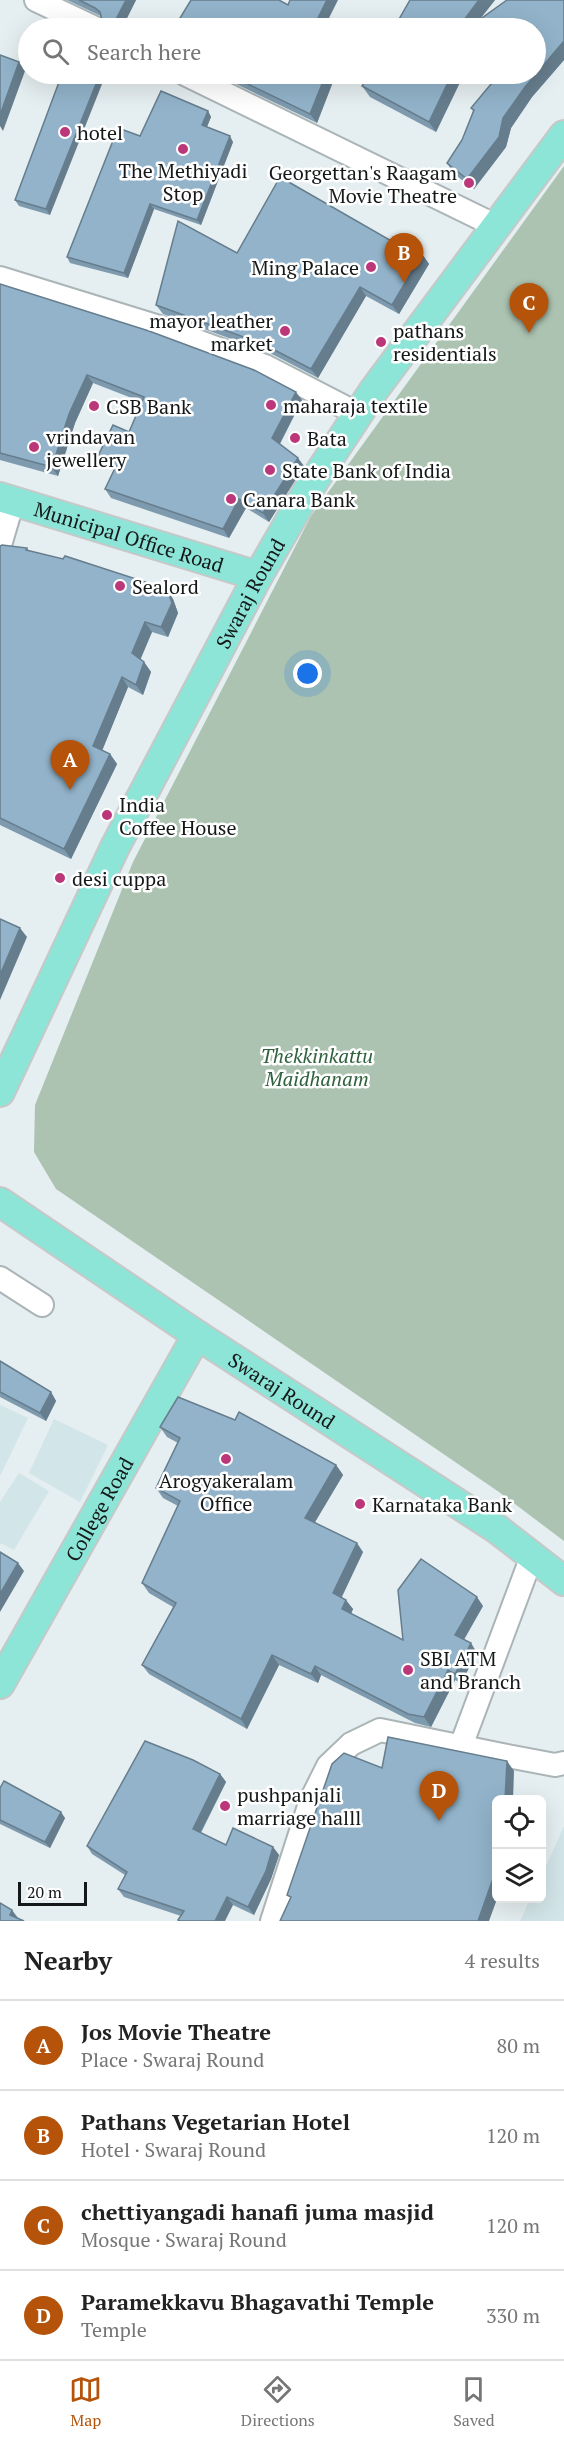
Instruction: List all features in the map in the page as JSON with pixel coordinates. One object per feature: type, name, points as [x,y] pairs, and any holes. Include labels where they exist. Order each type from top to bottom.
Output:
[{"type":"main road","name":"Swaraj Round","points":[[0,1092],[116,847],[258,576],[306,493],[358,414],[564,135]]},
{"type":"main road","name":"Municipal Office Road","points":[[7,499],[258,576]]},
{"type":"main road","name":"Swaraj Round","points":[[0,1202],[197,1335],[468,1510],[564,1581]]},
{"type":"main road","name":"College Road","points":[[0,1684],[197,1335]]},
{"type":"street","points":[[36,0],[74,18]]},
{"type":"street","points":[[205,84],[496,226]]},
{"type":"street","points":[[0,278],[159,327],[254,362],[358,414]]},
{"type":"street","points":[[0,544],[7,499]]},
{"type":"street","points":[[0,1278],[42,1305]]},
{"type":"street","points":[[460,1746],[532,1556]]},
{"type":"street","points":[[272,1921],[311,1800],[328,1766],[351,1744],[380,1730],[555,1765],[564,1763]]},
{"type":"shaded area","points":[[0,1405],[28,1418],[0,1476]]},
{"type":"shaded area","points":[[54,1419],[108,1445],[80,1502],[29,1473]]},
{"type":"shaded area","points":[[19,1473],[49,1491],[14,1550],[0,1543],[0,1502]]},
{"type":"shaded area","points":[[564,1826],[564,1921],[520,1921],[528,1903],[546,1903],[546,1866]]},
{"type":"green space","name":"Thekkinkattu Maidhanam","points":[[564,166],[564,1541],[499,1492],[56,1189],[34,1152],[35,1105],[133,862],[311,516]]},
{"type":"building","points":[[79,0],[126,0],[117,18],[102,18],[100,12]]},
{"type":"building","points":[[191,0],[279,0],[288,5],[290,0],[327,0],[318,18],[180,18]]},
{"type":"building","points":[[410,0],[479,0],[466,18],[400,18]]},
{"type":"building","points":[[507,0],[564,0],[564,41],[546,62],[546,18],[482,18]]},
{"type":"building","points":[[0,55],[18,62],[18,65],[0,115]]},
{"type":"building","name":"hotel","points":[[58,84],[96,84],[46,209],[15,200]]},
{"type":"building","points":[[248,84],[322,84],[310,114]]},
{"type":"building","points":[[363,84],[447,84],[429,122],[362,86]]},
{"type":"building","points":[[491,84],[528,84],[503,118],[499,137],[467,179],[447,163],[462,140],[474,110],[471,108]]},
{"type":"building","points":[[161,91],[208,111],[202,125],[230,136],[197,220],[150,204],[124,273],[67,257],[118,128],[140,136]]},
{"type":"building","points":[[280,177],[400,246],[403,240],[422,254],[392,305],[360,287],[311,369],[263,344],[156,305],[178,221],[237,253]]},
{"type":"building","points":[[0,284],[149,331],[254,370],[296,392],[272,438],[298,458],[263,513],[239,499],[223,529],[105,489],[116,466],[98,456],[113,425],[129,432],[144,397],[87,375],[69,414],[52,467],[0,453]]},
{"type":"building","points":[[0,546],[27,548],[26,550],[63,559],[65,556],[167,589],[172,603],[161,627],[145,622],[132,653],[144,662],[136,685],[122,677],[93,746],[110,754],[64,849],[0,818]]},
{"type":"building","points":[[0,919],[20,928],[0,975]]},
{"type":"building","points":[[0,1361],[51,1392],[40,1413],[0,1392]]},
{"type":"building","points":[[178,1397],[235,1420],[239,1412],[336,1465],[305,1518],[357,1543],[333,1593],[346,1600],[342,1609],[403,1640],[398,1590],[421,1559],[477,1597],[455,1635],[471,1643],[455,1674],[448,1670],[424,1717],[408,1714],[315,1666],[311,1674],[272,1655],[241,1719],[142,1665],[176,1603],[142,1583],[180,1501],[156,1488],[180,1438],[160,1427]]},
{"type":"building","points":[[0,1552],[18,1563],[0,1594]]},
{"type":"building","points":[[388,1737],[507,1761],[505,1795],[492,1795],[492,1881],[478,1921],[280,1921],[291,1897],[287,1895],[332,1764],[344,1753],[382,1768]]},
{"type":"building","points":[[145,1741],[193,1760],[220,1774],[193,1829],[226,1845],[233,1828],[273,1847],[266,1871],[248,1907],[227,1897],[215,1921],[180,1921],[178,1920],[184,1911],[118,1889],[127,1872],[87,1846]]},
{"type":"building","points":[[4,1781],[61,1812],[45,1842],[0,1820],[0,1788]]},
{"type":"building","points":[[0,1903],[12,1910],[10,1915],[24,1921],[0,1921]]},
{"type":"place","name":"hotel","points":[[65,132]]},
{"type":"place","name":"The Methiyadi Stop","points":[[183,149]]},
{"type":"place","name":"Georgettan's Raagam Movie Theatre","points":[[469,183]]},
{"type":"place","name":"Ming Palace","points":[[371,267]]},
{"type":"place","name":"Pathans Vegetarian Hotel","points":[[404,283]]},
{"type":"place","name":"mayor leather market","points":[[285,331]]},
{"type":"place","name":"chettiyangadi hanafi juma masjid","points":[[529,333]]},
{"type":"place","name":"pathans residentials","points":[[381,342]]},
{"type":"place","name":"maharaja textile","points":[[271,405]]},
{"type":"place","name":"CSB Bank","points":[[94,406]]},
{"type":"place","name":"Bata","points":[[295,438]]},
{"type":"place","name":"vrindavan jewellery","points":[[34,447]]},
{"type":"place","name":"State Bank of India","points":[[270,470]]},
{"type":"place","name":"Canara Bank","points":[[231,499]]},
{"type":"place","name":"Sealord","points":[[120,586]]},
{"type":"place","name":"Jos Movie Theatre","points":[[70,790]]},
{"type":"place","name":"India Coffee House","points":[[107,815]]},
{"type":"place","name":"desi cuppa","points":[[60,878]]},
{"type":"place","name":"Arogyakeralam Office","points":[[226,1459]]},
{"type":"place","name":"Karnataka Bank","points":[[360,1504]]},
{"type":"place","name":"SBI ATM and Branch","points":[[408,1670]]},
{"type":"place","name":"pushpanjali marriage halll","points":[[225,1806]]},
{"type":"place","name":"Paramekkavu Bhagavathi Temple","points":[[439,1821]]}]
